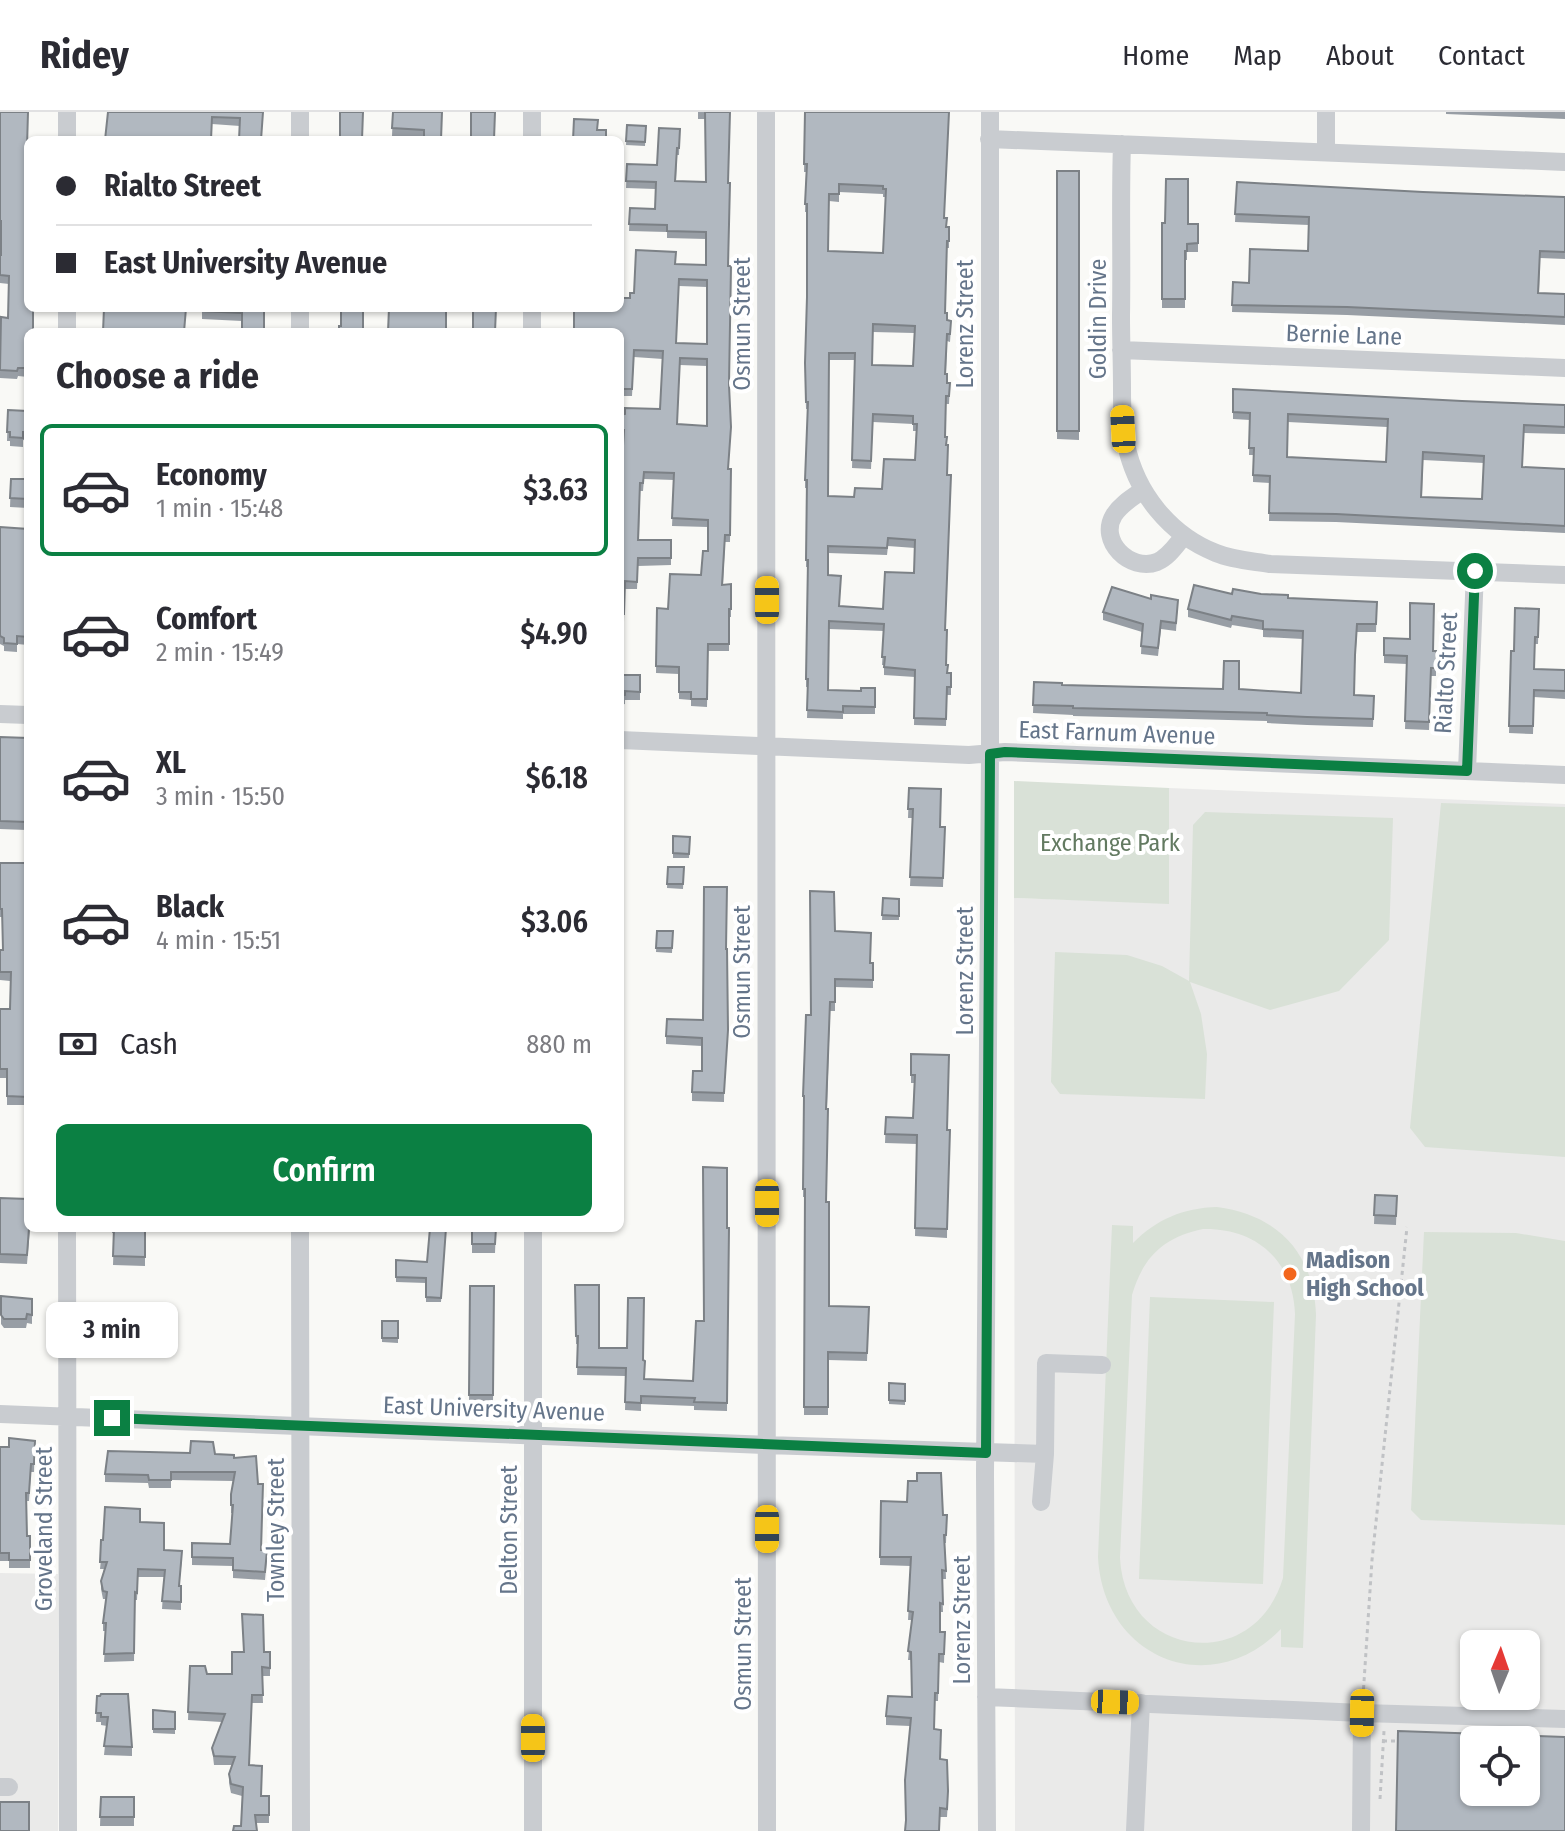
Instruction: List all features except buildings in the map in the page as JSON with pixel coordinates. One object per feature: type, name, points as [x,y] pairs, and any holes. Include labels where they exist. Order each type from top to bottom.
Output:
[{"type":"street","points":[[67,112],[67,136]]},
{"type":"street","points":[[300,112],[300,136]]},
{"type":"street","points":[[532,112],[532,136]]},
{"type":"street","name":"Osmun Street","points":[[766,112],[767,1831]]},
{"type":"street","name":"Lorenz Street","points":[[987,1831],[990,112]]},
{"type":"street","points":[[1326,112],[1326,152]]},
{"type":"street","points":[[989,139],[1565,162]]},
{"type":"street","name":"Goldin Drive","points":[[1122,144],[1123,419],[1134,473],[1165,520],[1184,536],[1218,554],[1270,564],[1475,571]]},
{"type":"street","name":"Bernie Lane","points":[[1121,350],[1565,368]]},
{"type":"street","points":[[1143,490],[1115,513],[1111,521],[1112,541],[1121,555],[1129,561],[1140,563],[1159,561],[1184,536]]},
{"type":"street","points":[[1475,571],[1565,575]]},
{"type":"street","name":"Rialto Street","points":[[1467,771],[1475,571]]},
{"type":"street","points":[[0,714],[24,715]]},
{"type":"street","name":"East Farnum Avenue","points":[[624,740],[1565,775]]},
{"type":"street","name":"Groveland Street","points":[[67,1232],[68,1831]]},
{"type":"street","name":"Townley Street","points":[[300,1232],[301,1831]]},
{"type":"street","name":"Delton Street","points":[[533,1232],[533,1831]]},
{"type":"street","points":[[1041,1502],[1046,1363],[1102,1365]]},
{"type":"street","name":"East University Avenue","points":[[0,1414],[1045,1454]]},
{"type":"street","points":[[986,1697],[1565,1719]]},
{"type":"street","points":[[1135,1831],[1141,1703]]},
{"type":"street","points":[[1361,1831],[1362,1713]]},
{"type":"path","points":[[1362,1713],[1372,1560],[1407,1227]]},
{"type":"path","points":[[1380,1801],[1384,1722]]},
{"type":"path","points":[[1383,1741],[1413,1742]]},
{"type":"shaded area","name":"Madison High School","points":[[1169,788],[1565,804],[1565,1831],[1015,1831],[1014,898],[1169,903]]},
{"type":"shaded area","points":[[0,1573],[58,1574],[58,1831],[0,1831]]},
{"type":"green space","name":"Exchange Park","points":[[1014,781],[1169,788],[1169,904],[1014,898]]},
{"type":"green space","points":[[1441,803],[1565,807],[1565,1157],[1425,1147],[1410,1128]]},
{"type":"green space","points":[[1205,812],[1393,818],[1389,940],[1339,991],[1270,1010],[1190,982],[1201,1014],[1207,1054],[1205,1099],[1060,1094],[1051,1082],[1055,952],[1127,955],[1162,966],[1189,981],[1193,825]]},
{"type":"green space","points":[[1205,1208],[1239,1211],[1275,1228],[1289,1241],[1308,1273],[1316,1315],[1303,1648],[1281,1647],[1281,1629],[1253,1651],[1223,1663],[1193,1665],[1165,1658],[1139,1643],[1119,1621],[1104,1592],[1098,1557],[1112,1225],[1133,1226],[1133,1243],[1161,1221]],"holes":[[[1203,1229],[1222,1230],[1255,1241],[1268,1251],[1279,1263],[1293,1295],[1295,1314],[1283,1578],[1268,1609],[1246,1630],[1220,1641],[1192,1642],[1166,1634],[1144,1617],[1127,1592],[1120,1558],[1132,1295],[1142,1270],[1166,1243]]]},
{"type":"green space","points":[[1424,1232],[1516,1233],[1565,1241],[1565,1525],[1421,1520],[1411,1510]]},
{"type":"green space","points":[[1150,1297],[1274,1302],[1263,1584],[1139,1579]]},
{"type":"place","name":"Madison High School","points":[[1290,1274]]},
{"type":"route","points":[[112,1418],[986,1453],[990,754],[1005,752],[1467,771],[1475,571]]}]
